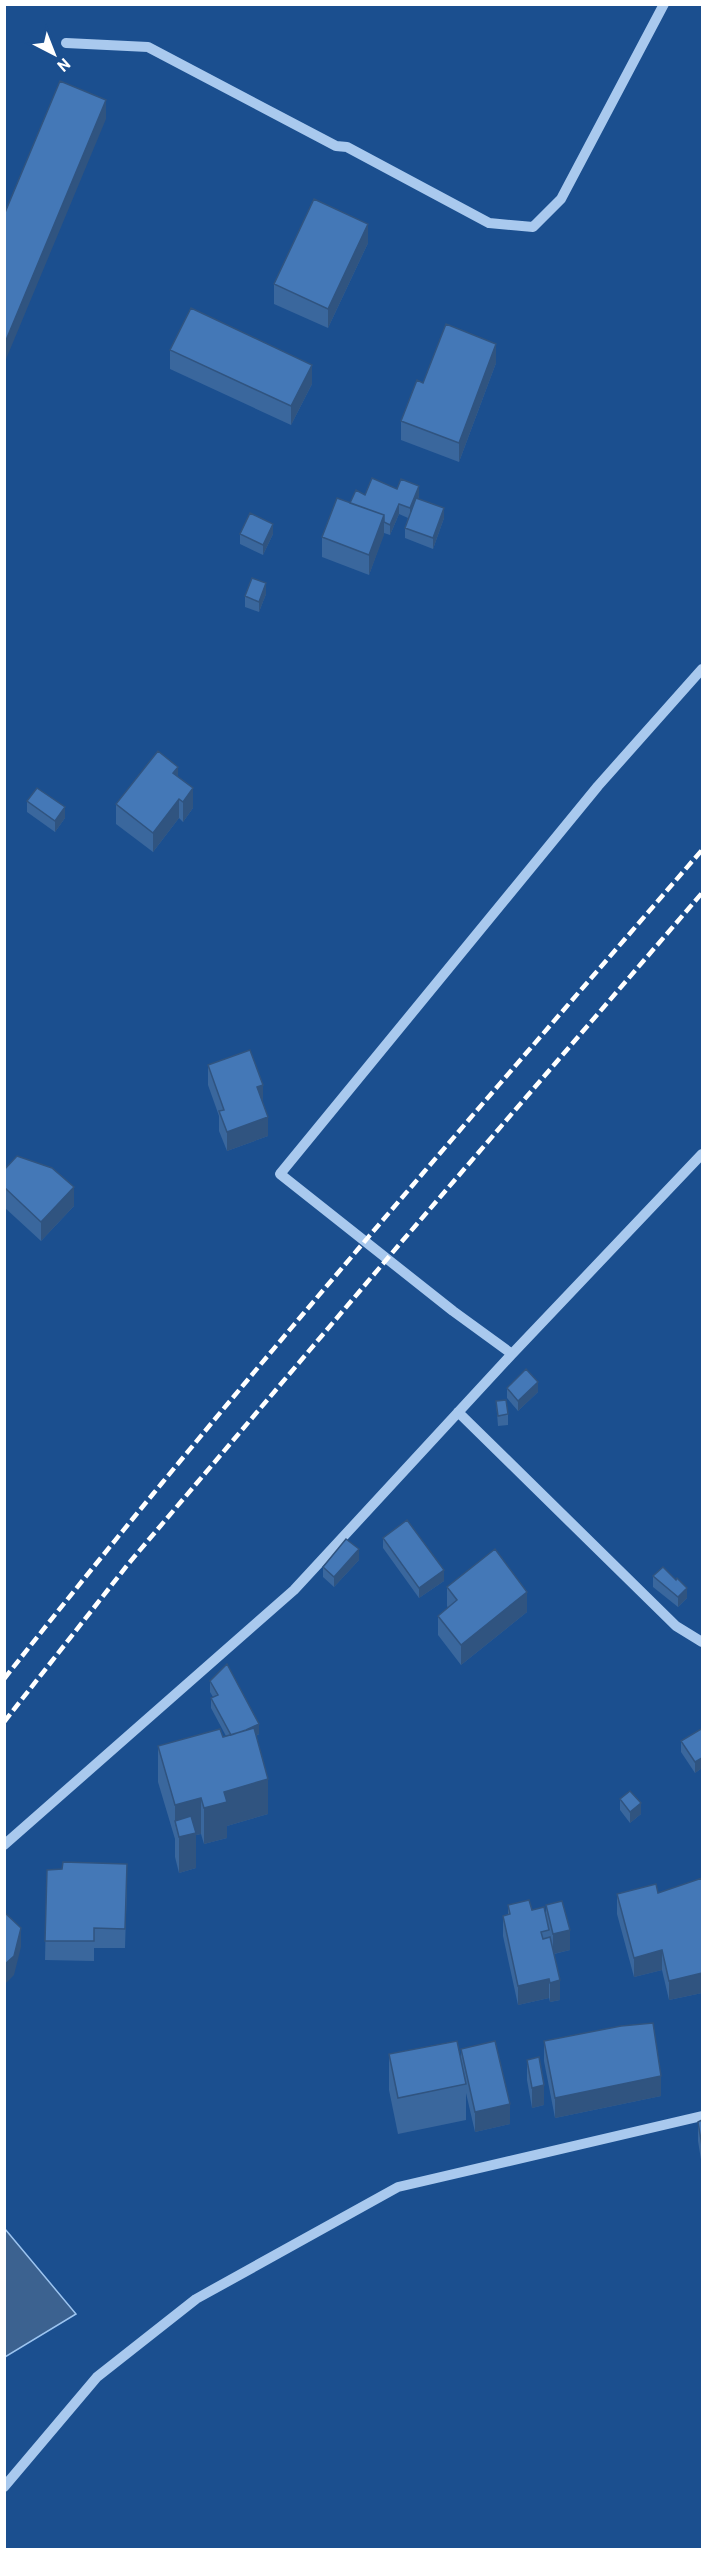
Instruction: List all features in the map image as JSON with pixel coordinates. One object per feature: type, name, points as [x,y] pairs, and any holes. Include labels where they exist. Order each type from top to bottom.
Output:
[{"type":"street","points":[[66,43],[148,47],[336,146],[347,147],[489,223],[533,227],[561,199],[664,4]]},
{"type":"street","points":[[512,1354],[453,1311],[280,1174],[598,786],[702,669]]},
{"type":"street","points":[[4,1845],[294,1590],[512,1354],[702,1154]]},
{"type":"street","points":[[458,1412],[676,1626],[702,1642]]},
{"type":"street","points":[[4,2487],[97,2377],[196,2299],[398,2187],[702,2116]]},
{"type":"water","points":[[5,2229],[76,2314],[4,2357]]},
{"type":"building","points":[[60,81],[106,100],[4,345],[4,215]]},
{"type":"building","points":[[314,199],[368,224],[328,309],[274,284]]},
{"type":"building","points":[[191,308],[312,365],[291,406],[170,350]]},
{"type":"building","points":[[446,324],[496,344],[459,443],[401,421],[417,380],[423,383]]},
{"type":"building","points":[[372,478],[397,489],[401,479],[419,486],[410,508],[399,504],[390,525],[384,522],[384,515],[350,503],[356,490],[365,495]]},
{"type":"building","points":[[337,498],[384,515],[369,555],[322,537]]},
{"type":"building","points":[[416,498],[444,508],[433,538],[405,528]]},
{"type":"building","points":[[250,513],[273,524],[263,545],[240,534]]},
{"type":"building","points":[[252,578],[266,583],[259,602],[245,596]]},
{"type":"building","points":[[158,751],[178,767],[173,773],[193,788],[183,802],[179,799],[153,833],[116,804]]},
{"type":"building","points":[[37,788],[65,807],[55,821],[27,801]]},
{"type":"building","points":[[250,1050],[263,1085],[257,1087],[268,1117],[227,1132],[219,1111],[224,1110],[208,1065]]},
{"type":"building","points":[[17,1156],[52,1168],[74,1187],[41,1222],[4,1187],[4,1170]]},
{"type":"building","points":[[526,1369],[538,1382],[518,1401],[507,1388]]},
{"type":"building","points":[[506,1400],[508,1414],[498,1416],[496,1401]]},
{"type":"building","points":[[407,1520],[444,1570],[419,1588],[383,1538]]},
{"type":"building","points":[[346,1539],[359,1549],[334,1577],[323,1567]]},
{"type":"building","points":[[495,1549],[527,1592],[461,1645],[438,1616],[457,1600],[447,1587]]},
{"type":"building","points":[[663,1567],[687,1588],[678,1597],[653,1576]]},
{"type":"building","points":[[227,1664],[259,1724],[231,1735],[211,1698],[218,1695],[210,1681]]},
{"type":"building","points":[[254,1728],[268,1779],[224,1792],[227,1802],[204,1808],[201,1798],[175,1805],[158,1746],[220,1729],[223,1737]]},
{"type":"building","points":[[701,1729],[702,1758],[695,1762],[681,1741]]},
{"type":"building","points":[[630,1791],[641,1803],[630,1812],[620,1799]]},
{"type":"building","points":[[191,1816],[196,1833],[179,1837],[175,1821]]},
{"type":"building","points":[[63,1862],[127,1864],[125,1929],[94,1928],[94,1941],[45,1941],[47,1870],[62,1869]]},
{"type":"building","points":[[702,1878],[702,1973],[669,1981],[662,1950],[634,1958],[617,1894],[656,1884],[658,1893]]},
{"type":"building","points":[[529,1900],[532,1910],[544,1907],[549,1930],[541,1932],[543,1939],[550,1937],[560,1980],[550,1983],[549,1979],[518,1986],[503,1916],[510,1914],[508,1905]]},
{"type":"building","points":[[562,1901],[570,1930],[553,1934],[546,1905]]},
{"type":"building","points":[[4,1912],[21,1928],[14,1956],[4,1965]]},
{"type":"building","points":[[653,2023],[661,2076],[555,2098],[544,2041],[621,2026]]},
{"type":"building","points":[[457,2041],[466,2084],[398,2098],[389,2054]]},
{"type":"building","points":[[495,2041],[510,2104],[475,2112],[461,2049]]},
{"type":"building","points":[[539,2057],[544,2085],[532,2088],[527,2060]]},
{"type":"building","points":[[702,2120],[702,2146],[698,2122]]},
{"type":"railway","points":[[4,1679],[261,1364],[436,1157],[702,850]]},
{"type":"railway","points":[[4,1722],[129,1563],[702,893]]}]
